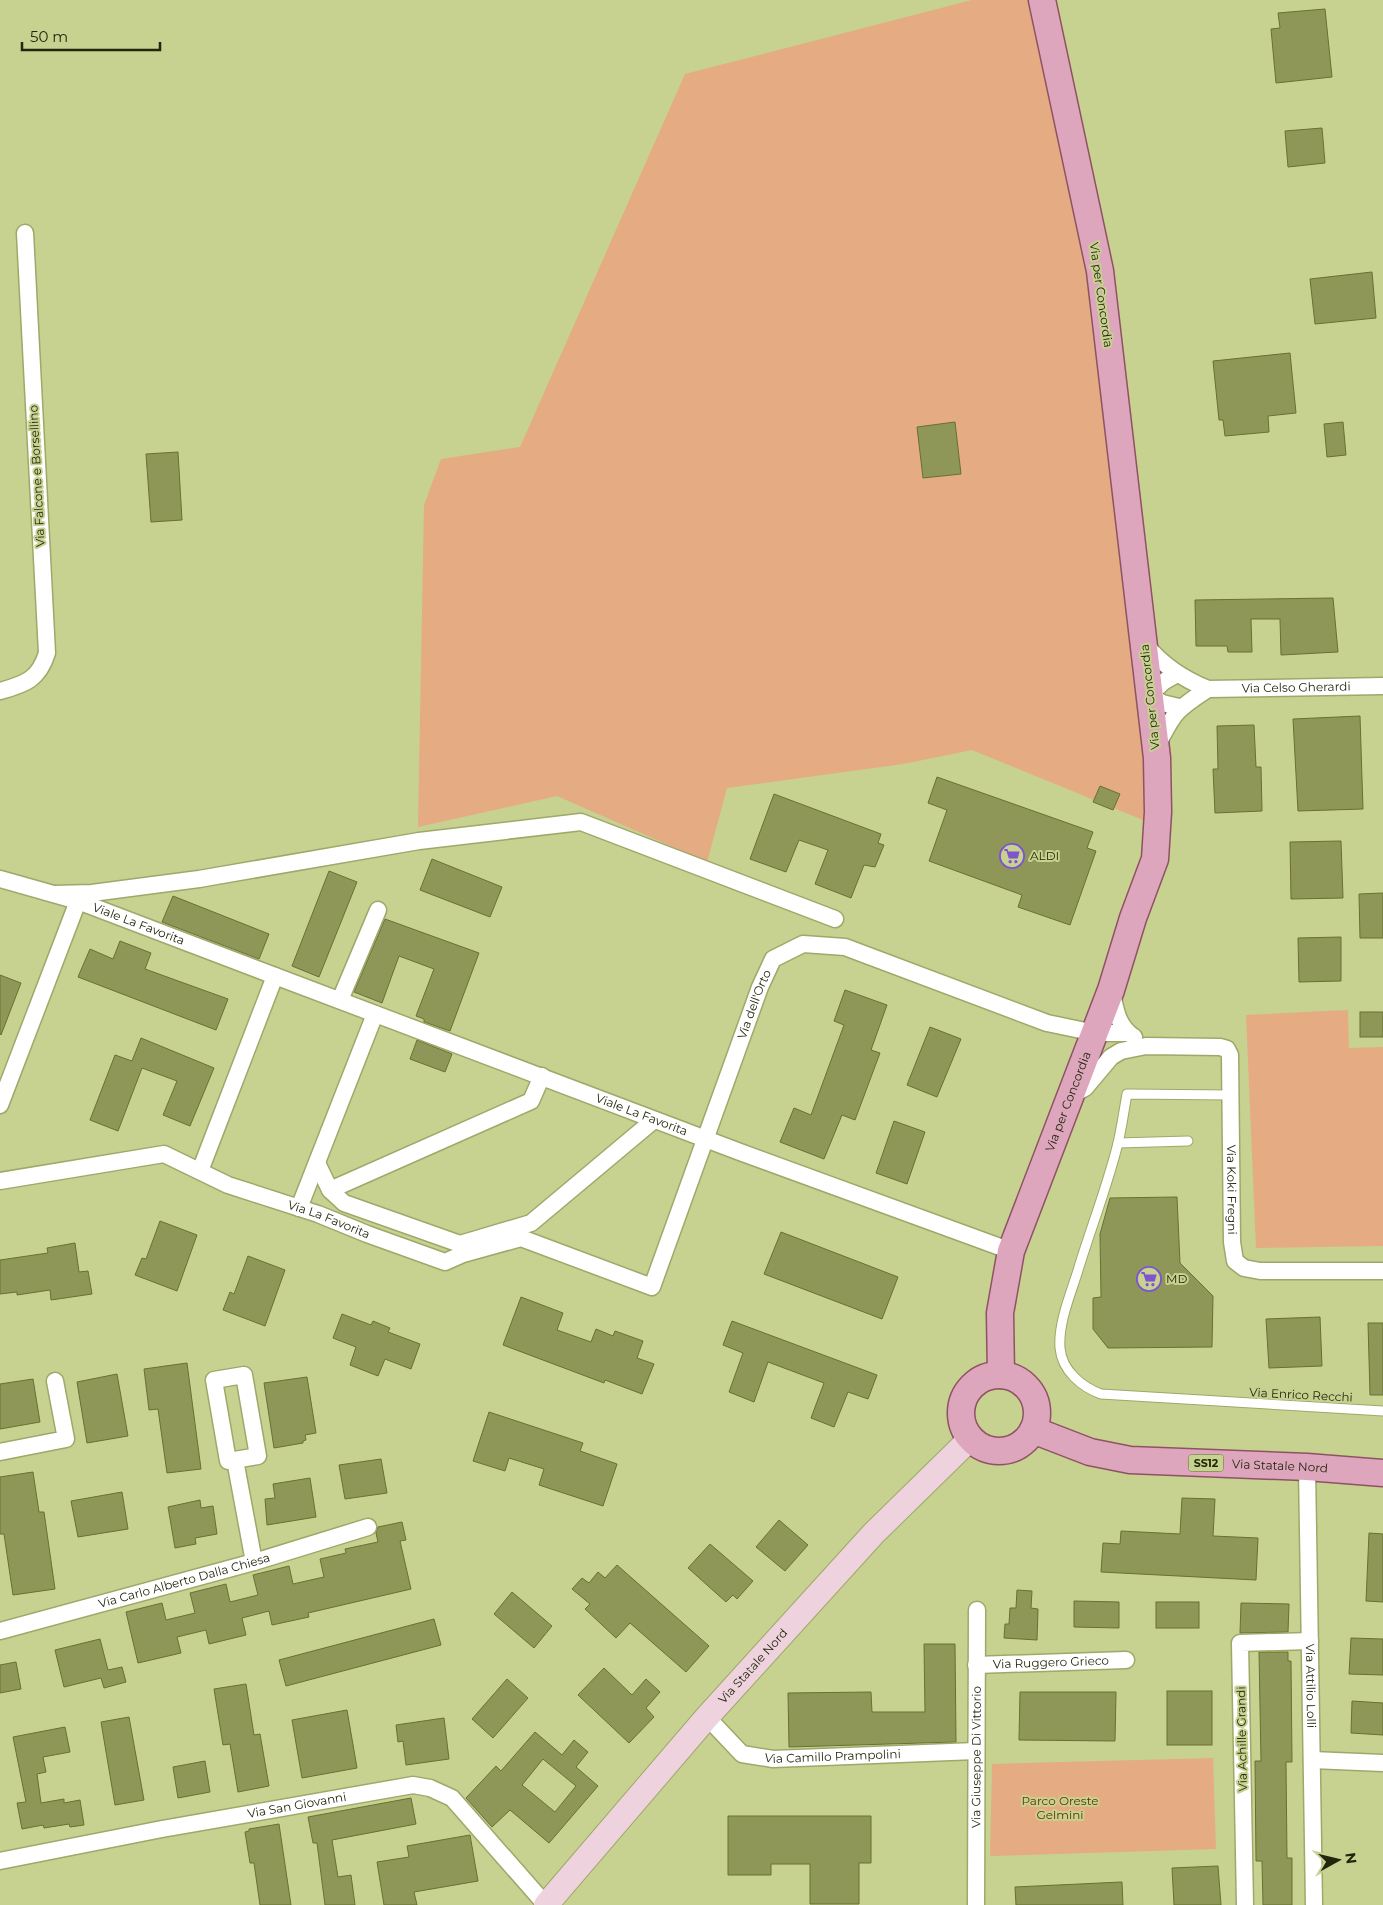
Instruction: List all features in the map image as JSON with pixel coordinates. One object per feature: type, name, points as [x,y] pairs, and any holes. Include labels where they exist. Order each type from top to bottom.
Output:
[{"type":"main road","name":"Via per Concordia","points":[[1001,1375],[1000,1313],[1010,1251],[1072,1095],[1111,990],[1133,918],[1155,859],[1158,812],[1156,748],[1100,271],[1042,0]]},
{"type":"main road","points":[[1001,1375],[1013,1378],[1024,1384],[1032,1394],[1036,1405],[1036,1418],[1033,1430],[1019,1446],[1009,1450],[988,1450],[970,1439],[964,1428],[961,1415],[962,1403],[968,1391],[977,1382],[988,1376],[1001,1375]]},
{"type":"main road","name":"Via Statale Nord","points":[[1033,1430],[1090,1452],[1130,1460],[1307,1467],[1383,1473]]},
{"type":"main road","name":"Via Statale Nord","points":[[546,1905],[707,1717],[874,1533],[970,1439]]},
{"type":"street","name":"Via Falcone e Borsellino","points":[[0,691],[34,678],[43,668],[47,653],[24,233]]},
{"type":"street","name":"Via Celso Gherardi","points":[[1144,642],[1159,661],[1177,674],[1208,689],[1383,686]]},
{"type":"street","points":[[1177,674],[1163,682],[1150,694],[1162,703],[1179,707]]},
{"type":"street","points":[[1156,748],[1170,719],[1179,707],[1208,689]]},
{"type":"street","points":[[54,894],[92,893],[200,879],[419,841],[581,822],[835,919]]},
{"type":"street","name":"Viale La Favorita","points":[[0,879],[78,901],[654,1120],[1010,1251]]},
{"type":"street","points":[[0,1105],[78,901]]},
{"type":"street","points":[[340,1000],[378,910]]},
{"type":"street","name":"Via dell'Orto","points":[[652,1287],[760,987],[773,959],[803,944],[846,947],[1047,1023],[1095,1033]]},
{"type":"street","points":[[200,1171],[274,976]]},
{"type":"street","points":[[1111,990],[1117,1016],[1128,1034],[1146,1046]]},
{"type":"street","points":[[299,1208],[375,1014]]},
{"type":"street","points":[[1095,1033],[1128,1034]]},
{"type":"street","points":[[1095,1033],[1121,1051]]},
{"type":"street","name":"Via Koki Fregni","points":[[1072,1095],[1085,1088],[1111,1057],[1121,1051],[1146,1046],[1220,1047],[1227,1049],[1230,1055],[1232,1242],[1235,1260],[1244,1268],[1260,1271],[1383,1271]]},
{"type":"street","points":[[330,1190],[531,1101],[542,1076]]},
{"type":"street","points":[[317,1162],[330,1190],[344,1203],[460,1244],[531,1223],[654,1120]]},
{"type":"street","name":"Via La Favorita","points":[[0,1181],[164,1154],[228,1185],[299,1208],[445,1262],[463,1254],[521,1238],[652,1287]]},
{"type":"street","points":[[244,1375],[258,1456],[235,1460],[228,1461],[214,1380],[244,1375]]},
{"type":"street","points":[[0,1452],[66,1439],[55,1381]]},
{"type":"street","points":[[235,1460],[254,1562]]},
{"type":"street","name":"Via Attilio Lolli","points":[[1307,1467],[1314,1905]]},
{"type":"street","name":"Via Carlo Alberto Dalla Chiesa","points":[[0,1631],[254,1562],[368,1527]]},
{"type":"street","name":"Via Giuseppe Di Vittorio","points":[[976,1905],[977,1610]]},
{"type":"street","name":"Via Achille Grandi","points":[[1246,1905],[1240,1643],[1310,1641]]},
{"type":"street","name":"Via Ruggero Grieco","points":[[976,1665],[1126,1660]]},
{"type":"street","name":"Via Camillo Prampolini","points":[[707,1717],[742,1754],[773,1759],[976,1752]]},
{"type":"street","points":[[1312,1760],[1383,1763]]},
{"type":"street","name":"Via San Giovanni","points":[[0,1861],[162,1829],[413,1785],[430,1788],[452,1798],[546,1905]]},
{"type":"lane","name":"Via Enrico Recchi","points":[[1231,1095],[1127,1094],[1118,1143],[1069,1301],[1061,1335],[1060,1350],[1073,1376],[1086,1389],[1101,1394],[1383,1411]]},
{"type":"lane","points":[[1118,1143],[1188,1141]]},
{"type":"green space","points":[[972,0],[1033,0],[1092,282],[1146,786],[1143,820],[972,750],[903,764],[727,788],[707,862],[557,796],[418,827],[424,505],[441,459],[520,447],[685,74]]},
{"type":"green space","points":[[1348,1010],[1349,1048],[1383,1047],[1383,1246],[1256,1248],[1246,1015]]},
{"type":"green space","name":"Parco Oreste Gelmini","points":[[1213,1758],[1216,1849],[990,1856],[992,1764]]},
{"type":"building","points":[[1325,9],[1332,77],[1276,83],[1271,29],[1280,28],[1278,13]]},
{"type":"building","points":[[1322,128],[1325,163],[1288,167],[1285,131]]},
{"type":"building","points":[[1372,272],[1376,318],[1315,324],[1310,279]]},
{"type":"building","points":[[1290,353],[1296,413],[1268,416],[1269,432],[1225,436],[1223,420],[1219,420],[1213,361]]},
{"type":"building","points":[[955,422],[961,474],[923,478],[917,427]]},
{"type":"building","points":[[1343,422],[1346,455],[1327,457],[1324,424]]},
{"type":"building","points":[[178,452],[182,520],[151,522],[146,454]]},
{"type":"building","points":[[1333,598],[1338,652],[1281,655],[1280,619],[1251,619],[1252,652],[1228,652],[1227,646],[1196,646],[1195,600]]},
{"type":"building","points":[[1360,716],[1363,809],[1298,811],[1293,719]]},
{"type":"building","points":[[1254,725],[1256,767],[1261,767],[1262,811],[1215,813],[1213,769],[1218,769],[1217,726]]},
{"type":"building","name":"ALDI","points":[[937,777],[1093,832],[1087,848],[1096,851],[1070,925],[1018,907],[1022,895],[929,861],[947,810],[928,803]]},
{"type":"building","points":[[1100,786],[1120,794],[1113,810],[1093,802]]},
{"type":"building","points":[[774,794],[881,834],[878,843],[884,845],[875,867],[864,865],[851,898],[815,884],[828,850],[799,840],[786,872],[750,859]]},
{"type":"building","points":[[1341,841],[1343,898],[1291,899],[1290,842]]},
{"type":"building","points":[[432,859],[502,887],[490,917],[420,890]]},
{"type":"building","points":[[329,871],[357,882],[319,977],[292,966]]},
{"type":"building","points":[[1383,893],[1383,938],[1360,938],[1359,894]]},
{"type":"building","points":[[173,896],[269,934],[259,959],[162,922]]},
{"type":"building","points":[[385,919],[479,953],[450,1031],[424,1022],[424,1019],[416,1016],[434,969],[399,956],[382,1003],[354,992]]},
{"type":"building","points":[[1341,937],[1341,981],[1299,982],[1298,938]]},
{"type":"building","points":[[120,941],[151,953],[145,969],[228,999],[216,1030],[78,977],[90,949],[113,959]]},
{"type":"building","points":[[0,975],[21,983],[1,1035],[0,1034]]},
{"type":"building","points":[[845,990],[887,1005],[871,1050],[880,1053],[855,1120],[842,1115],[824,1159],[780,1142],[794,1108],[811,1115],[844,1025],[834,1021]]},
{"type":"building","points":[[1360,1012],[1383,1012],[1383,1037],[1360,1037]]},
{"type":"building","points":[[930,1027],[961,1039],[937,1097],[907,1085]]},
{"type":"building","points":[[141,1038],[214,1068],[190,1126],[163,1115],[177,1081],[142,1068],[118,1131],[90,1120],[115,1055],[132,1061]]},
{"type":"building","points":[[417,1040],[452,1054],[445,1072],[410,1059]]},
{"type":"building","points":[[894,1121],[925,1132],[907,1184],[876,1173]]},
{"type":"building","name":"MD","points":[[1177,1197],[1180,1263],[1213,1296],[1212,1347],[1108,1348],[1093,1329],[1093,1298],[1101,1297],[1100,1234],[1110,1198]]},
{"type":"building","points":[[160,1221],[197,1235],[177,1291],[135,1275],[142,1258],[146,1259]]},
{"type":"building","points":[[781,1232],[898,1277],[882,1319],[764,1274]]},
{"type":"building","points":[[75,1243],[79,1272],[88,1271],[92,1294],[51,1300],[50,1290],[17,1295],[17,1292],[0,1294],[0,1260],[48,1253],[47,1248]]},
{"type":"building","points":[[248,1256],[285,1270],[265,1326],[223,1310],[230,1292],[234,1294]]},
{"type":"building","points":[[521,1297],[563,1313],[557,1330],[591,1342],[596,1329],[613,1336],[615,1331],[643,1341],[637,1358],[654,1364],[642,1394],[605,1380],[604,1383],[503,1345]]},
{"type":"building","points":[[342,1314],[371,1325],[373,1321],[390,1328],[388,1332],[420,1344],[411,1369],[385,1359],[378,1376],[350,1365],[356,1347],[333,1338]]},
{"type":"building","points":[[1320,1317],[1322,1366],[1269,1368],[1266,1319]]},
{"type":"building","points":[[732,1321],[877,1375],[868,1399],[848,1392],[834,1427],[811,1418],[824,1383],[768,1362],[754,1402],[729,1392],[743,1353],[723,1345]]},
{"type":"building","points":[[1368,1323],[1383,1323],[1383,1395],[1370,1395]]},
{"type":"building","points":[[187,1363],[201,1469],[167,1473],[158,1409],[149,1410],[144,1369]]},
{"type":"building","points":[[117,1374],[128,1436],[87,1443],[77,1382]]},
{"type":"building","points":[[307,1377],[316,1433],[305,1435],[306,1440],[303,1443],[274,1448],[264,1383]]},
{"type":"building","points":[[33,1379],[40,1422],[0,1429],[0,1384]]},
{"type":"building","points":[[489,1412],[583,1443],[580,1451],[617,1464],[603,1506],[539,1485],[544,1469],[509,1458],[505,1471],[473,1461]]},
{"type":"building","points":[[381,1459],[387,1493],[345,1499],[339,1465]]},
{"type":"building","points":[[33,1472],[39,1512],[44,1512],[55,1589],[13,1595],[4,1534],[0,1534],[0,1477]]},
{"type":"building","points":[[310,1478],[316,1517],[267,1525],[265,1499],[275,1498],[273,1484]]},
{"type":"building","points":[[122,1492],[128,1529],[78,1537],[71,1501]]},
{"type":"building","points":[[1182,1498],[1215,1499],[1213,1536],[1258,1538],[1256,1580],[1101,1572],[1103,1543],[1120,1544],[1121,1531],[1180,1534]]},
{"type":"building","points":[[200,1500],[201,1508],[213,1506],[217,1534],[195,1538],[196,1544],[175,1548],[168,1507]]},
{"type":"building","points":[[779,1520],[808,1545],[785,1571],[756,1547]]},
{"type":"building","points":[[402,1522],[406,1540],[400,1541],[411,1589],[308,1613],[309,1617],[272,1625],[269,1611],[242,1618],[246,1635],[209,1644],[206,1630],[177,1637],[181,1653],[138,1663],[126,1612],[162,1603],[166,1620],[195,1613],[190,1593],[226,1584],[230,1602],[258,1595],[253,1575],[289,1566],[293,1584],[324,1577],[320,1559],[346,1553],[345,1549],[378,1542],[376,1533],[378,1527]]},
{"type":"building","points":[[1369,1533],[1383,1534],[1383,1602],[1366,1601]]},
{"type":"building","points":[[710,1544],[753,1581],[737,1599],[733,1595],[726,1602],[688,1568]]},
{"type":"building","points":[[617,1565],[709,1646],[686,1672],[630,1623],[616,1638],[585,1609],[590,1604],[572,1589],[582,1578],[589,1583],[598,1572],[605,1578]]},
{"type":"building","points":[[1017,1590],[1032,1591],[1031,1608],[1038,1609],[1037,1640],[1004,1638],[1005,1624],[1009,1624],[1010,1608],[1016,1608]]},
{"type":"building","points":[[512,1592],[552,1626],[534,1648],[494,1614]]},
{"type":"building","points":[[1074,1601],[1119,1602],[1119,1628],[1074,1627]]},
{"type":"building","points":[[1156,1602],[1199,1602],[1199,1628],[1156,1628]]},
{"type":"building","points":[[1241,1603],[1289,1604],[1288,1632],[1240,1633]]},
{"type":"building","points":[[434,1619],[441,1645],[286,1686],[279,1660]]},
{"type":"building","points":[[1351,1638],[1383,1639],[1383,1675],[1349,1674]]},
{"type":"building","points":[[100,1639],[108,1670],[122,1667],[126,1682],[104,1688],[101,1678],[64,1687],[55,1650]]},
{"type":"building","points":[[924,1644],[955,1644],[956,1742],[789,1747],[788,1693],[871,1692],[872,1712],[925,1712]]},
{"type":"building","points":[[1259,1652],[1288,1652],[1288,1661],[1291,1661],[1292,1762],[1286,1762],[1287,1858],[1292,1858],[1292,1905],[1263,1905],[1262,1861],[1256,1861],[1255,1761],[1261,1761]]},
{"type":"building","points":[[16,1662],[21,1689],[0,1693],[0,1665]]},
{"type":"building","points":[[604,1668],[632,1695],[646,1679],[660,1692],[646,1708],[654,1717],[629,1743],[578,1695]]},
{"type":"building","points":[[507,1679],[528,1698],[493,1738],[472,1719]]},
{"type":"building","points":[[246,1684],[254,1735],[260,1734],[269,1786],[238,1792],[230,1744],[223,1745],[214,1689]]},
{"type":"building","points":[[1167,1691],[1212,1691],[1212,1745],[1167,1745]]},
{"type":"building","points":[[1020,1692],[1116,1692],[1115,1741],[1019,1740]]},
{"type":"building","points":[[1352,1701],[1383,1703],[1383,1735],[1351,1733]]},
{"type":"building","points":[[347,1710],[357,1768],[302,1778],[292,1720]]},
{"type":"building","points":[[129,1717],[144,1800],[115,1805],[101,1722]]},
{"type":"building","points":[[444,1718],[449,1759],[406,1765],[403,1741],[398,1742],[396,1725]]},
{"type":"building","points":[[65,1727],[70,1752],[43,1757],[46,1772],[37,1774],[41,1803],[64,1799],[64,1803],[80,1800],[84,1825],[70,1827],[69,1824],[44,1828],[43,1825],[22,1829],[17,1803],[26,1802],[13,1737]]},
{"type":"building","points":[[535,1732],[562,1755],[574,1740],[588,1752],[576,1767],[598,1786],[549,1843],[510,1810],[492,1827],[466,1798],[496,1766],[501,1771]],"holes":[[[543,1759],[576,1786],[555,1812],[522,1785]]]},
{"type":"building","points":[[205,1761],[210,1792],[178,1798],[173,1767]]},
{"type":"building","points":[[411,1798],[416,1824],[332,1840],[338,1877],[351,1875],[355,1905],[325,1905],[317,1843],[313,1843],[308,1817]]},
{"type":"building","points":[[728,1816],[871,1816],[871,1863],[859,1863],[859,1904],[810,1904],[810,1864],[771,1864],[771,1875],[728,1875]]},
{"type":"building","points":[[279,1824],[291,1905],[260,1905],[254,1863],[250,1863],[245,1832],[249,1831],[249,1829]]},
{"type":"building","points":[[470,1835],[478,1881],[414,1892],[417,1905],[384,1905],[377,1862],[409,1857],[407,1846]]},
{"type":"building","points":[[1218,1866],[1221,1905],[1174,1905],[1172,1868]]},
{"type":"building","points":[[1122,1882],[1123,1905],[1016,1905],[1015,1887]]},
{"type":"place","name":"ALDI","points":[[1012,856]]},
{"type":"place","name":"MD","points":[[1149,1279]]}]
